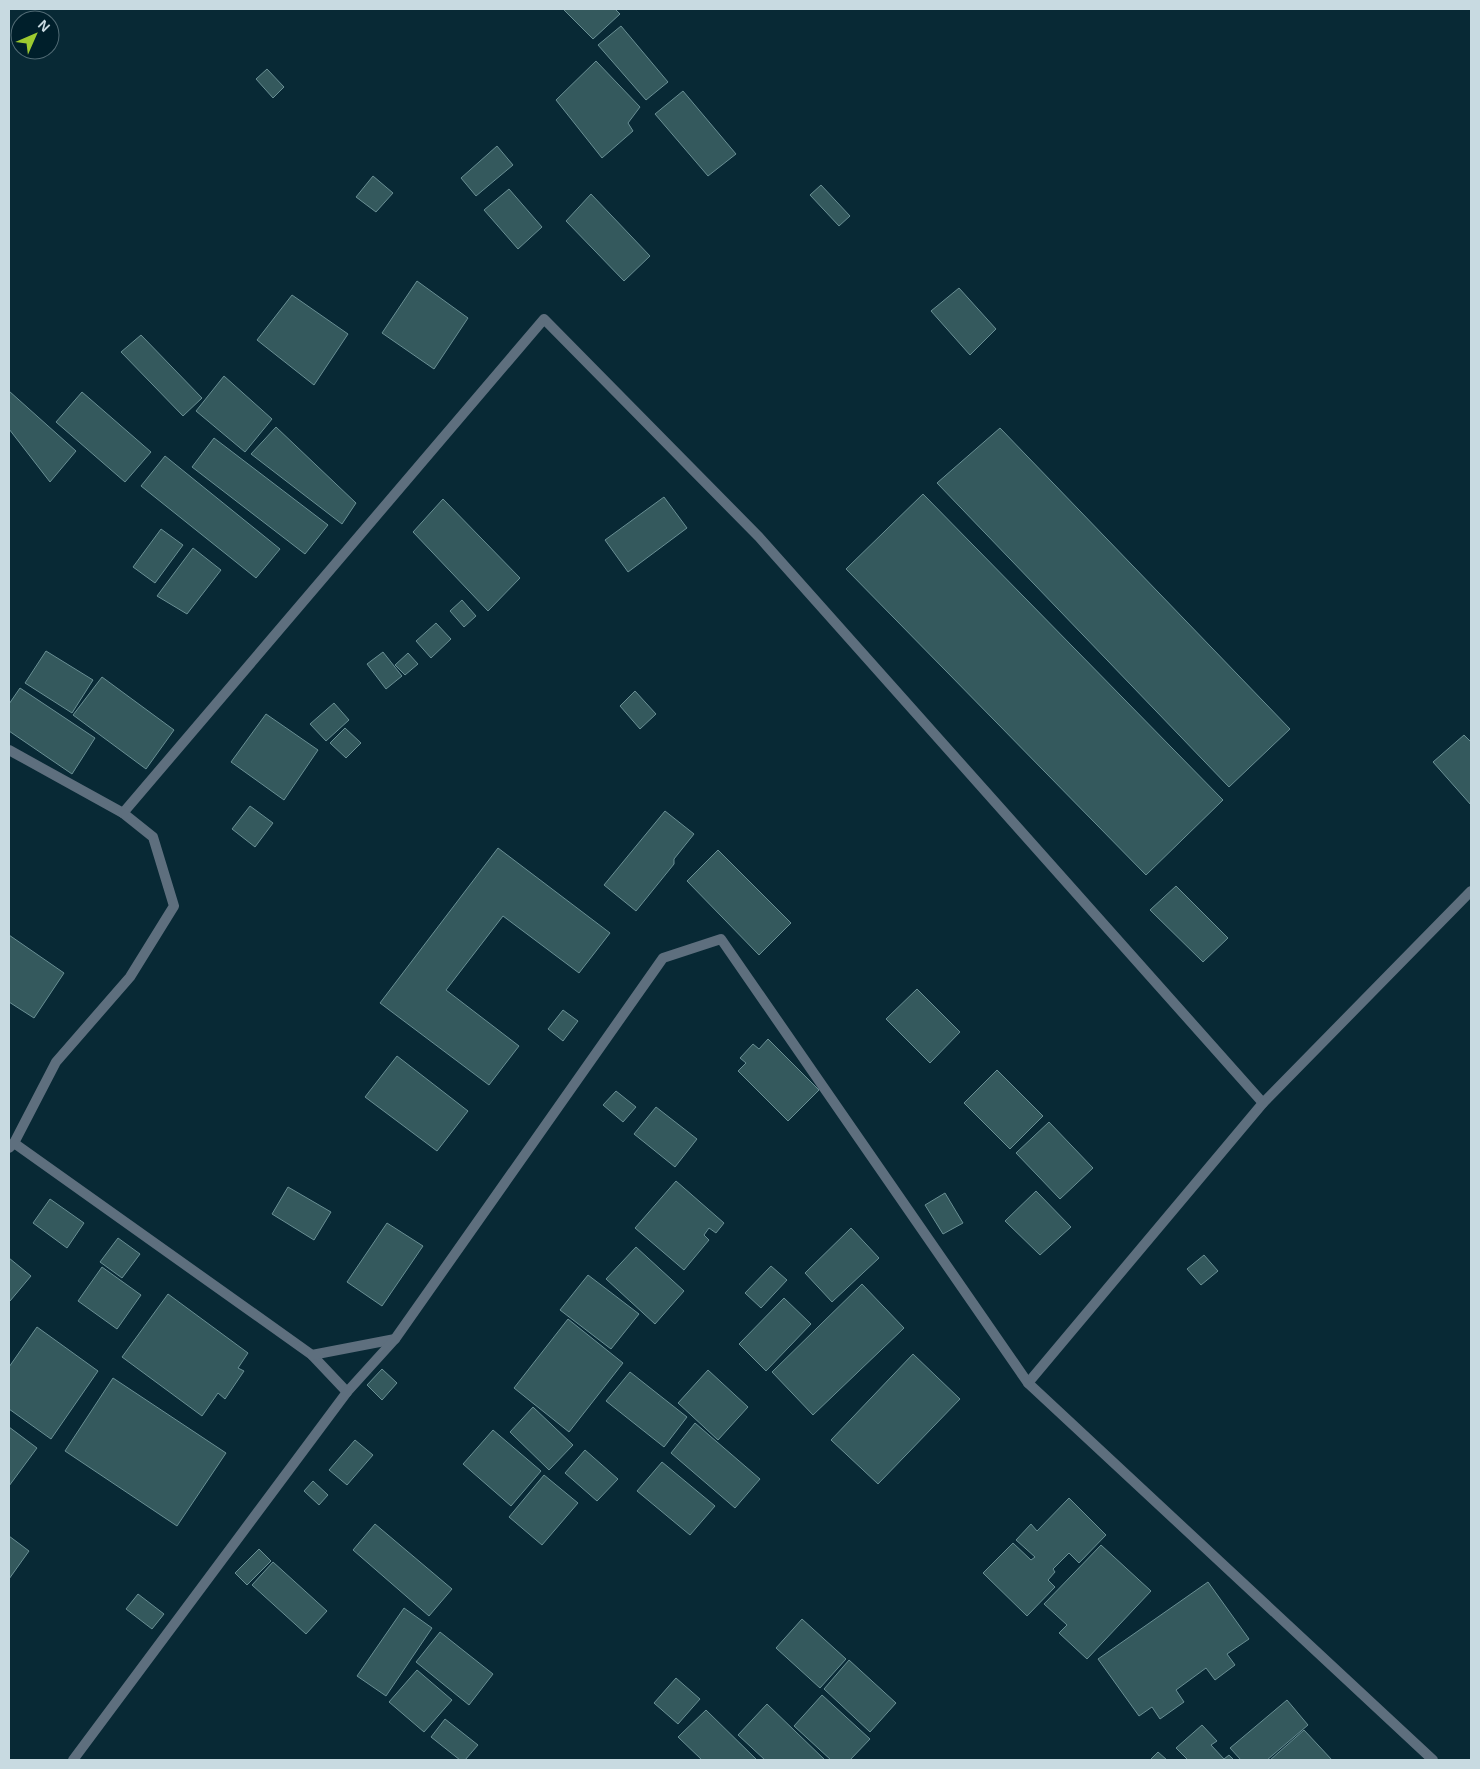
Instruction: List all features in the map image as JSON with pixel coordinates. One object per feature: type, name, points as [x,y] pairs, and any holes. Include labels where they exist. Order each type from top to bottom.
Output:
[{"type":"street","points":[[123,813],[544,318],[759,537],[1263,1103]]},
{"type":"street","points":[[9,750],[123,813],[153,836],[174,906],[130,977],[56,1062],[11,1146],[312,1355],[347,1392]]},
{"type":"street","points":[[1028,1383],[1263,1103],[1471,891]]},
{"type":"street","points":[[73,1760],[347,1392],[395,1339],[663,958],[721,939],[1028,1383],[1433,1760]]},
{"type":"street","points":[[312,1355],[395,1339]]},
{"type":"building","points":[[563,9],[615,9],[620,14],[593,39]]},
{"type":"building","points":[[621,26],[668,82],[646,100],[598,45]]},
{"type":"building","points":[[596,61],[640,107],[628,123],[633,131],[602,158],[556,100]]},
{"type":"building","points":[[267,69],[284,87],[273,98],[256,79]]},
{"type":"building","points":[[683,91],[736,154],[708,176],[655,114]]},
{"type":"building","points":[[497,146],[513,165],[476,196],[461,178]]},
{"type":"building","points":[[373,176],[393,193],[376,212],[356,197]]},
{"type":"building","points":[[821,185],[850,216],[839,226],[810,195]]},
{"type":"building","points":[[509,189],[542,227],[518,249],[484,210]]},
{"type":"building","points":[[591,194],[650,256],[624,281],[566,221]]},
{"type":"building","points":[[417,281],[468,318],[434,369],[382,333]]},
{"type":"building","points":[[959,288],[996,329],[970,355],[931,311]]},
{"type":"building","points":[[292,295],[348,334],[314,385],[257,340]]},
{"type":"building","points":[[141,335],[202,398],[183,416],[121,352]]},
{"type":"building","points":[[224,376],[272,419],[245,452],[196,411]]},
{"type":"building","points":[[9,391],[76,451],[50,482],[9,429]]},
{"type":"building","points":[[82,392],[151,452],[125,482],[56,422]]},
{"type":"building","points":[[276,427],[356,503],[342,524],[251,454]]},
{"type":"building","points":[[1000,428],[1290,729],[1229,787],[937,483]]},
{"type":"building","points":[[214,438],[328,525],[305,554],[192,467]]},
{"type":"building","points":[[165,456],[280,549],[256,578],[141,486]]},
{"type":"building","points":[[923,494],[1223,800],[1146,875],[846,569]]},
{"type":"building","points":[[664,497],[687,528],[628,572],[605,540]]},
{"type":"building","points":[[443,499],[520,578],[488,611],[413,532]]},
{"type":"building","points":[[161,529],[183,545],[155,583],[133,567]]},
{"type":"building","points":[[193,548],[221,570],[187,614],[157,596]]},
{"type":"building","points":[[462,600],[476,616],[464,627],[450,611]]},
{"type":"building","points":[[436,623],[451,639],[431,658],[416,641]]},
{"type":"building","points":[[46,651],[93,680],[72,713],[25,683]]},
{"type":"building","points":[[383,652],[402,676],[386,689],[367,664]]},
{"type":"building","points":[[408,653],[418,664],[405,675],[395,665]]},
{"type":"building","points":[[102,677],[174,730],[146,769],[73,715]]},
{"type":"building","points":[[20,688],[95,738],[72,774],[9,731],[9,704]]},
{"type":"building","points":[[635,691],[656,714],[640,729],[620,706]]},
{"type":"building","points":[[334,703],[349,720],[326,741],[310,724]]},
{"type":"building","points":[[266,714],[318,750],[284,800],[231,762]]},
{"type":"building","points":[[345,728],[361,743],[346,758],[330,743]]},
{"type":"building","points":[[1464,735],[1471,742],[1471,805],[1433,762]]},
{"type":"building","points":[[250,806],[273,823],[255,847],[232,829]]},
{"type":"building","points":[[665,811],[694,834],[674,859],[674,864],[636,911],[604,885]]},
{"type":"building","points":[[498,848],[610,933],[579,973],[503,916],[446,990],[519,1046],[489,1085],[380,1003]]},
{"type":"building","points":[[718,850],[791,923],[759,955],[687,881]]},
{"type":"building","points":[[1176,886],[1228,938],[1203,962],[1150,910]]},
{"type":"building","points":[[9,935],[64,973],[34,1018],[9,1002]]},
{"type":"building","points":[[917,989],[960,1032],[930,1063],[886,1019]]},
{"type":"building","points":[[563,1010],[578,1021],[563,1041],[548,1029]]},
{"type":"building","points":[[768,1039],[819,1090],[788,1121],[738,1071],[746,1063],[740,1058],[753,1044],[759,1049]]},
{"type":"building","points":[[397,1056],[468,1111],[437,1151],[365,1097]]},
{"type":"building","points":[[997,1070],[1043,1116],[1010,1149],[964,1103]]},
{"type":"building","points":[[616,1091],[636,1107],[623,1122],[603,1105]]},
{"type":"building","points":[[656,1107],[697,1139],[675,1167],[634,1134]]},
{"type":"building","points":[[1049,1122],[1093,1168],[1060,1199],[1016,1153]]},
{"type":"building","points":[[676,1181],[724,1223],[716,1233],[709,1228],[704,1235],[709,1240],[684,1270],[635,1228]]},
{"type":"building","points":[[288,1187],[331,1212],[314,1240],[272,1214]]},
{"type":"building","points":[[1036,1191],[1071,1227],[1040,1255],[1005,1221]]},
{"type":"building","points":[[945,1193],[963,1223],[943,1234],[925,1205]]},
{"type":"building","points":[[50,1199],[84,1223],[67,1248],[33,1223]]},
{"type":"building","points":[[387,1223],[423,1246],[382,1306],[347,1282]]},
{"type":"building","points":[[851,1228],[879,1258],[832,1302],[805,1273]]},
{"type":"building","points":[[118,1238],[140,1254],[122,1278],[100,1262]]},
{"type":"building","points":[[636,1247],[684,1291],[655,1324],[606,1279]]},
{"type":"building","points":[[1204,1255],[1218,1271],[1201,1285],[1187,1269]]},
{"type":"building","points":[[9,1258],[31,1276],[10,1301],[9,1300]]},
{"type":"building","points":[[771,1266],[787,1280],[761,1308],[745,1293]]},
{"type":"building","points":[[102,1267],[141,1295],[117,1329],[78,1301]]},
{"type":"building","points":[[588,1275],[639,1314],[611,1349],[560,1310]]},
{"type":"building","points":[[862,1284],[904,1328],[813,1415],[772,1372]]},
{"type":"building","points":[[168,1294],[248,1353],[238,1368],[244,1371],[225,1399],[218,1393],[202,1416],[122,1357]]},
{"type":"building","points":[[784,1298],[811,1324],[766,1371],[739,1344]]},
{"type":"building","points":[[568,1319],[623,1363],[569,1432],[514,1388]]},
{"type":"building","points":[[37,1327],[98,1371],[51,1439],[9,1409],[9,1367]]},
{"type":"building","points":[[913,1354],[960,1399],[878,1484],[831,1440]]},
{"type":"building","points":[[382,1369],[397,1383],[382,1400],[367,1385]]},
{"type":"building","points":[[708,1370],[748,1407],[718,1440],[678,1403]]},
{"type":"building","points":[[630,1372],[687,1417],[664,1447],[606,1401]]},
{"type":"building","points":[[113,1378],[226,1453],[177,1526],[65,1451]]},
{"type":"building","points":[[533,1407],[573,1445],[549,1470],[510,1432]]},
{"type":"building","points":[[695,1423],[760,1479],[735,1508],[671,1453]]},
{"type":"building","points":[[9,1427],[37,1448],[9,1486]]},
{"type":"building","points":[[493,1430],[541,1471],[511,1506],[463,1464]]},
{"type":"building","points":[[355,1440],[373,1455],[347,1485],[329,1470]]},
{"type":"building","points":[[585,1450],[618,1479],[597,1501],[565,1473]]},
{"type":"building","points":[[662,1462],[715,1506],[690,1535],[637,1491]]},
{"type":"building","points":[[544,1475],[578,1503],[542,1545],[509,1517]]},
{"type":"building","points":[[313,1481],[328,1495],[319,1505],[304,1491]]},
{"type":"building","points":[[1069,1498],[1106,1535],[1079,1563],[1069,1553],[1053,1569],[1055,1572],[1048,1580],[1055,1587],[1027,1616],[983,1573],[1013,1543],[1031,1560],[1035,1557],[1016,1540],[1031,1524],[1037,1531]]},
{"type":"building","points":[[375,1524],[452,1589],[429,1616],[353,1550]]},
{"type":"building","points":[[9,1536],[29,1551],[9,1579]]},
{"type":"building","points":[[1101,1545],[1151,1591],[1087,1659],[1059,1633],[1067,1625],[1044,1604]]},
{"type":"building","points":[[259,1549],[271,1561],[247,1585],[235,1573]]},
{"type":"building","points":[[273,1562],[327,1611],[306,1634],[252,1585]]},
{"type":"building","points":[[1208,1582],[1249,1639],[1227,1654],[1235,1665],[1215,1680],[1206,1668],[1176,1690],[1184,1702],[1160,1719],[1152,1707],[1139,1716],[1098,1659]]},
{"type":"building","points":[[138,1594],[164,1614],[152,1629],[126,1609]]},
{"type":"building","points":[[404,1608],[432,1628],[386,1696],[357,1676]]},
{"type":"building","points":[[802,1619],[846,1659],[820,1688],[776,1648]]},
{"type":"building","points":[[440,1632],[493,1674],[469,1705],[416,1662]]},
{"type":"building","points":[[849,1660],[896,1703],[870,1732],[824,1689]]},
{"type":"building","points":[[417,1670],[452,1700],[424,1732],[389,1702]]},
{"type":"building","points":[[676,1678],[700,1699],[678,1724],[654,1703]]},
{"type":"building","points":[[822,1695],[870,1739],[850,1760],[831,1760],[794,1726]]},
{"type":"building","points":[[1287,1700],[1308,1725],[1267,1760],[1241,1760],[1230,1748]]},
{"type":"building","points":[[767,1704],[825,1760],[765,1760],[738,1735]]},
{"type":"building","points":[[706,1710],[757,1760],[702,1760],[678,1737]]},
{"type":"building","points":[[445,1719],[478,1745],[465,1760],[460,1760],[431,1737]]},
{"type":"building","points":[[1202,1725],[1217,1741],[1211,1745],[1224,1759],[1229,1755],[1234,1760],[1188,1760],[1176,1748]]},
{"type":"building","points":[[1304,1730],[1332,1760],[1270,1760]]},
{"type":"building","points":[[1158,1752],[1167,1760],[1150,1760]]}]
